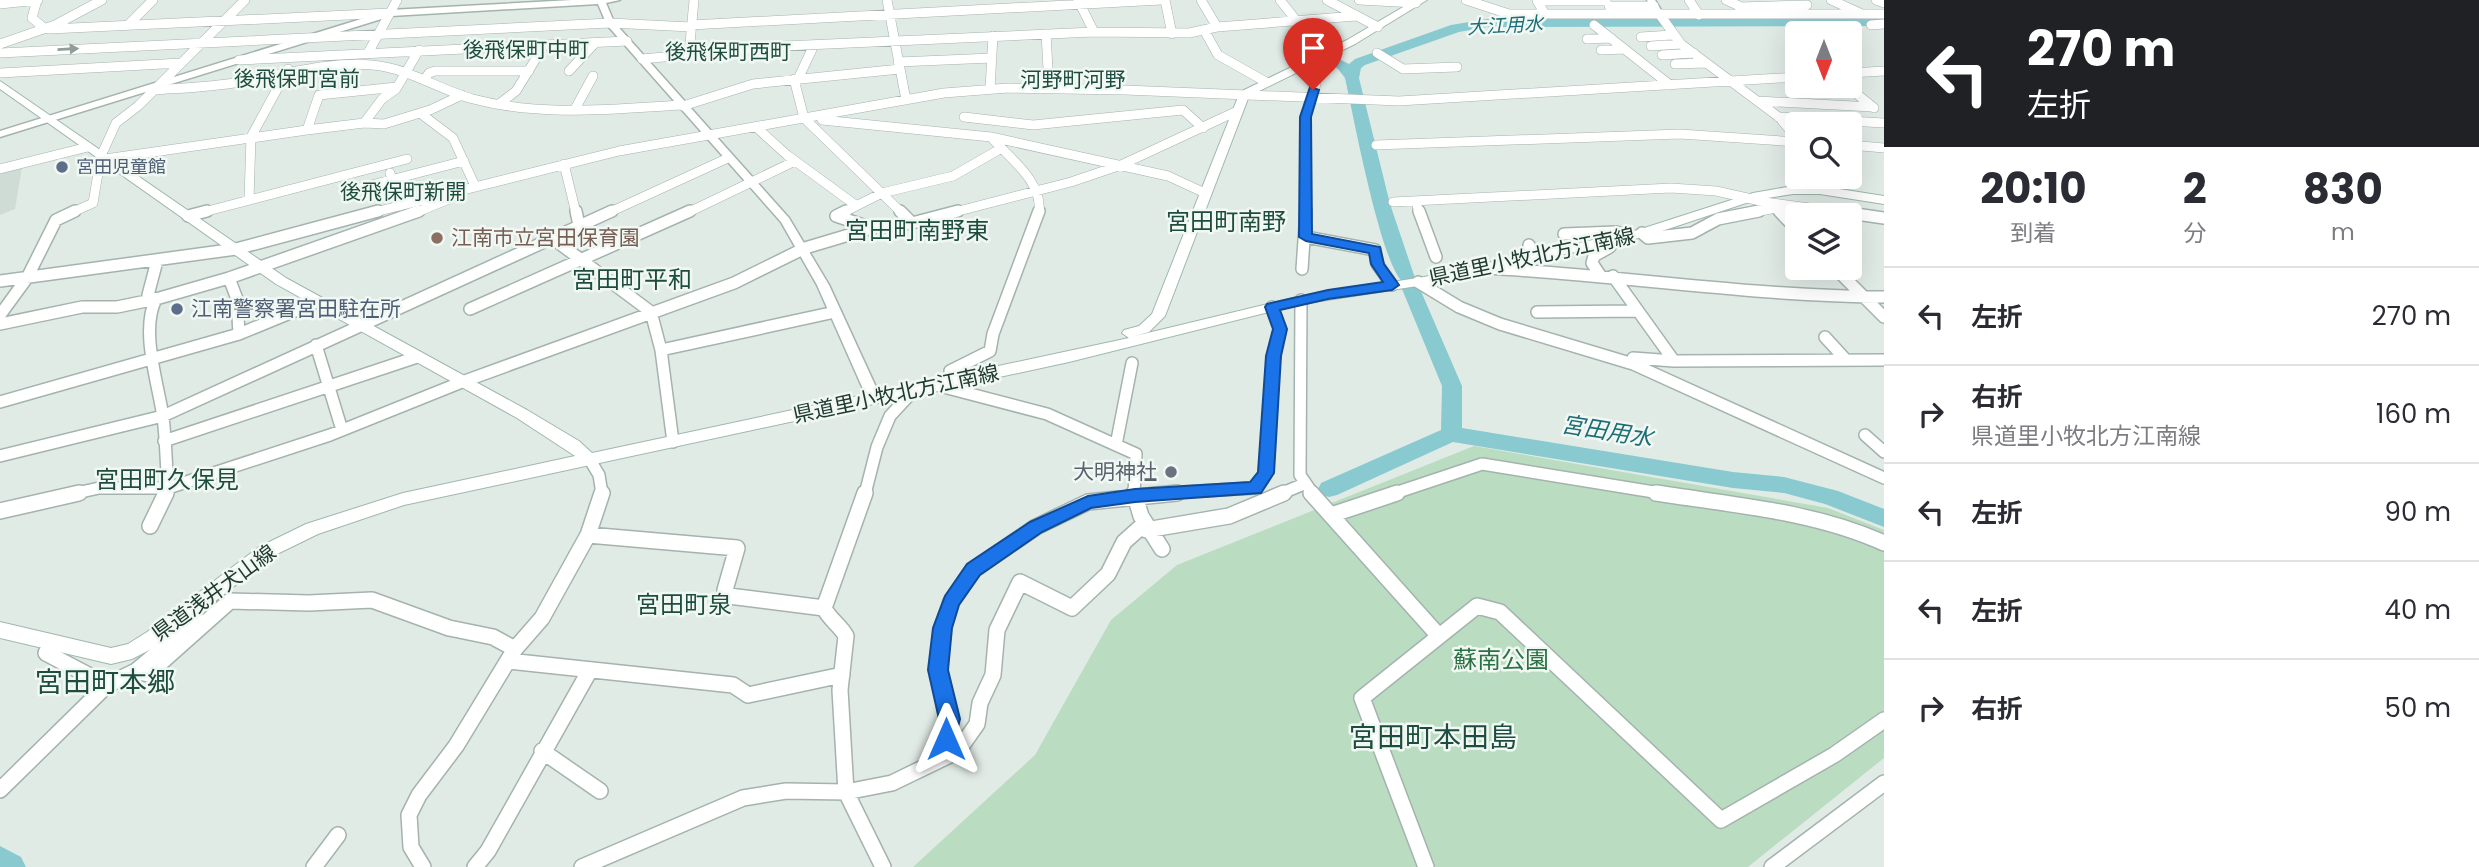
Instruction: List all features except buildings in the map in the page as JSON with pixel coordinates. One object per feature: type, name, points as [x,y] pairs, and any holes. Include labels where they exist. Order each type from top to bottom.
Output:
[{"type":"main road","points":[[1102,349],[1110,338],[1144,329],[1158,316],[1244,94],[1378,27],[1419,2]]},
{"type":"main road","points":[[0,84],[259,266],[317,302],[573,445],[590,460]]},
{"type":"main road","name":"県道里小牧北方江南線","points":[[590,460],[1102,349],[1301,300],[1418,282],[1485,268],[1532,251],[1636,235],[1753,197],[1807,190],[1884,200]]},
{"type":"main road","name":"県道浅井犬山線","points":[[0,630],[111,656],[132,651],[154,638],[265,552],[323,525],[403,499],[590,460]]},
{"type":"street","points":[[0,5],[37,0],[32,18],[46,29],[616,0]]},
{"type":"street","points":[[0,44],[46,29],[102,0]]},
{"type":"street","points":[[128,25],[153,0]]},
{"type":"street","points":[[0,315],[27,278],[57,220],[93,204],[103,157],[116,123],[158,86],[245,0]]},
{"type":"street","points":[[368,53],[397,0]]},
{"type":"street","points":[[601,0],[610,23],[785,220],[805,248],[874,398]]},
{"type":"street","points":[[689,54],[694,0]]},
{"type":"street","points":[[887,0],[906,100]]},
{"type":"street","points":[[0,53],[610,23],[691,26],[1079,2],[1163,0],[1172,34]]},
{"type":"street","points":[[1200,0],[1217,27]]},
{"type":"street","points":[[1280,0],[1323,54]]},
{"type":"street","points":[[1327,0],[1378,27]]},
{"type":"street","points":[[1359,0],[1419,2]]},
{"type":"street","points":[[1466,0],[1498,11],[1540,5],[1574,5],[1658,12],[1694,7],[1758,15],[1884,14]]},
{"type":"street","points":[[1727,0],[1753,0]]},
{"type":"street","points":[[1727,0],[1775,6],[1884,4]]},
{"type":"street","points":[[1764,0],[1795,15]]},
{"type":"street","points":[[1798,0],[1831,15]]},
{"type":"street","points":[[1831,0],[1864,14]]},
{"type":"street","points":[[1876,0],[1884,4]]},
{"type":"street","points":[[1079,2],[1094,32]]},
{"type":"street","points":[[1738,3],[1758,15]]},
{"type":"street","points":[[1498,11],[1540,5],[1609,6]]},
{"type":"street","points":[[1658,12],[1681,44],[1758,101],[1785,125]]},
{"type":"street","points":[[0,134],[390,13]]},
{"type":"street","points":[[642,59],[814,45],[993,36],[1094,32],[1172,34],[1217,27],[1356,16]]},
{"type":"street","points":[[1871,25],[1884,24]]},
{"type":"street","points":[[1594,25],[1670,85]]},
{"type":"street","points":[[1204,30],[1213,49],[1228,62],[1266,82]]},
{"type":"street","points":[[1040,89],[1048,69],[1046,34]]},
{"type":"street","points":[[1641,37],[1672,35]]},
{"type":"street","points":[[990,89],[993,36]]},
{"type":"street","points":[[1587,39],[1611,38]]},
{"type":"street","points":[[238,60],[627,41]]},
{"type":"street","points":[[569,71],[595,43]]},
{"type":"street","points":[[499,104],[516,91],[545,44]]},
{"type":"street","points":[[1651,46],[1681,44]]},
{"type":"street","points":[[814,45],[796,79],[804,118],[912,223]]},
{"type":"street","points":[[487,70],[499,47]]},
{"type":"street","points":[[1601,50],[1624,49]]},
{"type":"street","points":[[364,123],[382,99],[397,87],[419,50]]},
{"type":"street","points":[[1662,55],[1694,54]]},
{"type":"street","points":[[1381,55],[1403,69],[1457,67]]},
{"type":"street","points":[[249,200],[251,137],[295,57]]},
{"type":"street","points":[[158,86],[236,83],[350,64],[386,66],[408,72],[462,95],[499,104],[531,109],[575,109],[682,105],[753,84],[899,66],[992,58]]},
{"type":"street","points":[[0,73],[180,63]]},
{"type":"street","points":[[1675,64],[1706,63]]},
{"type":"street","points":[[424,80],[429,73],[435,71],[529,71]]},
{"type":"street","points":[[1862,73],[1884,71]]},
{"type":"street","points":[[575,109],[593,76]]},
{"type":"street","points":[[0,281],[236,249],[619,151],[944,93],[1040,89],[1399,101],[1785,78]]},
{"type":"street","points":[[1302,269],[1306,237],[1306,117],[1316,84]]},
{"type":"street","points":[[307,130],[318,95],[397,87]]},
{"type":"street","points":[[103,157],[364,123],[384,124],[420,113],[462,95]]},
{"type":"street","points":[[1862,98],[1884,117]]},
{"type":"street","points":[[1758,101],[1873,107]]},
{"type":"street","points":[[964,117],[1033,125],[1184,110],[1203,128]]},
{"type":"street","points":[[0,511],[99,488],[168,488],[342,430],[461,382],[734,283],[805,248],[872,228],[912,223],[1037,191],[1121,165],[1148,150],[1235,112]]},
{"type":"street","points":[[420,113],[453,138],[464,161],[470,188]]},
{"type":"street","points":[[1778,117],[1884,123]]},
{"type":"street","points":[[804,118],[991,136],[1168,176],[1205,193]]},
{"type":"street","points":[[756,127],[795,161],[854,204]]},
{"type":"street","points":[[1376,145],[1646,135],[1785,140]]},
{"type":"street","points":[[954,381],[950,371],[990,351],[993,334],[1038,219],[1040,203],[1037,191],[991,136]]},
{"type":"street","points":[[1862,146],[1884,148]]},
{"type":"street","points":[[0,169],[88,147]]},
{"type":"street","points":[[872,228],[836,216],[854,204],[882,193],[953,176],[1000,149]]},
{"type":"street","points":[[0,456],[163,416],[728,158]]},
{"type":"street","points":[[188,216],[407,159]]},
{"type":"street","points":[[348,191],[464,161]]},
{"type":"street","points":[[470,309],[582,261],[795,161]]},
{"type":"street","points":[[387,164],[400,206]]},
{"type":"street","points":[[564,164],[579,225]]},
{"type":"street","points":[[0,324],[82,307],[117,307],[229,278],[414,215],[470,188]]},
{"type":"street","points":[[1393,202],[1685,189],[1734,191],[1760,201],[1798,203]]},
{"type":"street","points":[[1416,201],[1423,228],[1436,257]]},
{"type":"street","points":[[1776,208],[1785,217]]},
{"type":"street","points":[[1564,234],[1616,232],[1648,238],[1692,233],[1718,219],[1785,208]]},
{"type":"street","points":[[1862,216],[1884,219]]},
{"type":"street","points":[[1306,237],[1375,250],[1377,264],[1392,285]]},
{"type":"street","points":[[552,238],[651,312],[661,350],[673,442]]},
{"type":"street","points":[[1607,241],[1610,247],[1594,256],[1592,263],[1637,311],[1674,361]]},
{"type":"street","points":[[156,299],[148,295],[157,261]]},
{"type":"street","points":[[1485,268],[1606,276],[1743,292],[1884,297]]},
{"type":"street","points":[[229,278],[237,299],[239,334]]},
{"type":"street","points":[[1847,280],[1884,317]]},
{"type":"street","points":[[1418,282],[1459,307],[1500,324],[1607,354],[1653,361],[1884,360]]},
{"type":"street","points":[[150,526],[168,488],[163,416],[149,336],[150,309],[156,299]]},
{"type":"street","points":[[1301,300],[1300,475],[1304,484],[1438,635]]},
{"type":"street","points":[[0,402],[239,334],[317,302]]},
{"type":"street","points":[[937,760],[946,739],[950,719],[938,670],[942,628],[951,602],[973,570],[1036,527],[1088,502],[1135,495],[1255,488],[1266,473],[1274,356],[1280,329],[1272,307]]},
{"type":"street","points":[[1537,312],[1637,311]]},
{"type":"street","points":[[661,350],[835,312]]},
{"type":"street","points":[[1825,337],[1846,360]]},
{"type":"street","points":[[316,345],[342,430]]},
{"type":"street","points":[[1607,354],[1712,398],[1884,478]]},
{"type":"street","points":[[164,441],[417,357]]},
{"type":"street","points":[[1116,444],[1132,363]]},
{"type":"street","points":[[936,385],[1047,414],[1136,454],[1131,480],[1144,528],[1163,549]]},
{"type":"street","points":[[883,867],[846,792],[842,758],[842,675],[846,636],[842,628],[829,618],[824,608],[863,500],[877,447],[890,416],[915,389]]},
{"type":"street","points":[[1865,435],[1884,452]]},
{"type":"street","points":[[423,867],[411,847],[409,815],[419,795],[456,746],[511,655],[542,618],[589,535],[603,491],[599,475],[590,460]]},
{"type":"street","points":[[1331,515],[1482,464],[1804,517],[1857,531],[1884,543]]},
{"type":"street","points":[[582,867],[743,798],[786,791],[846,792],[892,782],[958,751],[977,724],[980,703],[993,675],[998,630],[1020,582],[1072,608],[1108,574],[1124,541],[1144,528],[1229,516],[1304,484]]},
{"type":"street","points":[[589,535],[737,548],[724,590],[729,596],[824,608]]},
{"type":"street","points":[[136,671],[148,674],[230,601],[309,603],[372,600],[449,628],[492,637],[511,655],[590,670],[733,685],[748,695],[842,675]]},
{"type":"street","points":[[0,790],[107,685],[136,671],[208,611],[201,602]]},
{"type":"street","points":[[1426,867],[1362,698],[1477,606],[1500,612],[1721,820],[1834,755],[1884,720]]},
{"type":"street","points":[[54,644],[46,653],[107,685]]},
{"type":"street","points":[[475,867],[488,852],[542,751],[590,670]]},
{"type":"street","points":[[542,751],[600,790]]},
{"type":"street","points":[[1772,867],[1884,783]]},
{"type":"street","points":[[314,867],[338,835]]},
{"type":"shaded area","points":[[22,167],[15,209],[0,215],[0,171]]},
{"type":"green space","name":"蘇南公園","points":[[1474,446],[1828,508],[1884,530],[1884,758],[1748,867],[913,867],[1035,755],[1111,620],[1177,565]]},
{"type":"waterway","name":"大江用水","points":[[1352,78],[1354,66],[1360,62],[1456,28],[1487,23],[1884,22]]},
{"type":"waterway","points":[[1327,57],[1343,66],[1352,78]]},
{"type":"waterway","name":"大江用水","points":[[1352,78],[1381,204],[1406,278]]},
{"type":"waterway","name":"大江用水","points":[[1411,289],[1452,386],[1451,434]]},
{"type":"waterway","name":"宮田用水","points":[[1329,489],[1451,434]]},
{"type":"waterway","name":"宮田用水","points":[[1451,434],[1733,480],[1784,485],[1830,497],[1884,518]]},
{"type":"waterway","name":"宮田用水","points":[[0,861],[11,867]]},
{"type":"place","name":"宮田児童館","points":[[62,167]]},
{"type":"place","name":"江南市立宮田保育園","points":[[437,238]]},
{"type":"place","name":"江南警察署宮田駐在所","points":[[177,309]]},
{"type":"place","name":"大明神社","points":[[1171,472]]},
{"type":"district","name":"後飛保町中町","points":[[526,50]]},
{"type":"district","name":"後飛保町西町","points":[[728,52]]},
{"type":"district","name":"後飛保町宮前","points":[[297,79]]},
{"type":"district","name":"河野町河野","points":[[1073,80]]},
{"type":"district","name":"後飛保町新開","points":[[403,192]]},
{"type":"district","name":"宮田町南野","points":[[1226,222]]},
{"type":"district","name":"宮田町南野東","points":[[917,231]]},
{"type":"district","name":"宮田町平和","points":[[632,280]]},
{"type":"district","name":"宮田町久保見","points":[[167,480]]},
{"type":"district","name":"宮田町泉","points":[[684,605]]},
{"type":"district","name":"宮田町本郷","points":[[105,682]]},
{"type":"district","name":"宮田町本田島","points":[[1433,737]]},
{"type":"route","points":[[946,739],[950,719],[938,670],[942,628],[951,602],[973,570],[1036,527],[1088,502],[1135,495],[1255,488],[1266,473],[1274,356],[1280,329],[1272,307],[1392,285],[1377,264],[1375,250],[1306,237],[1305,134],[1309,100],[1313,90]]}]
